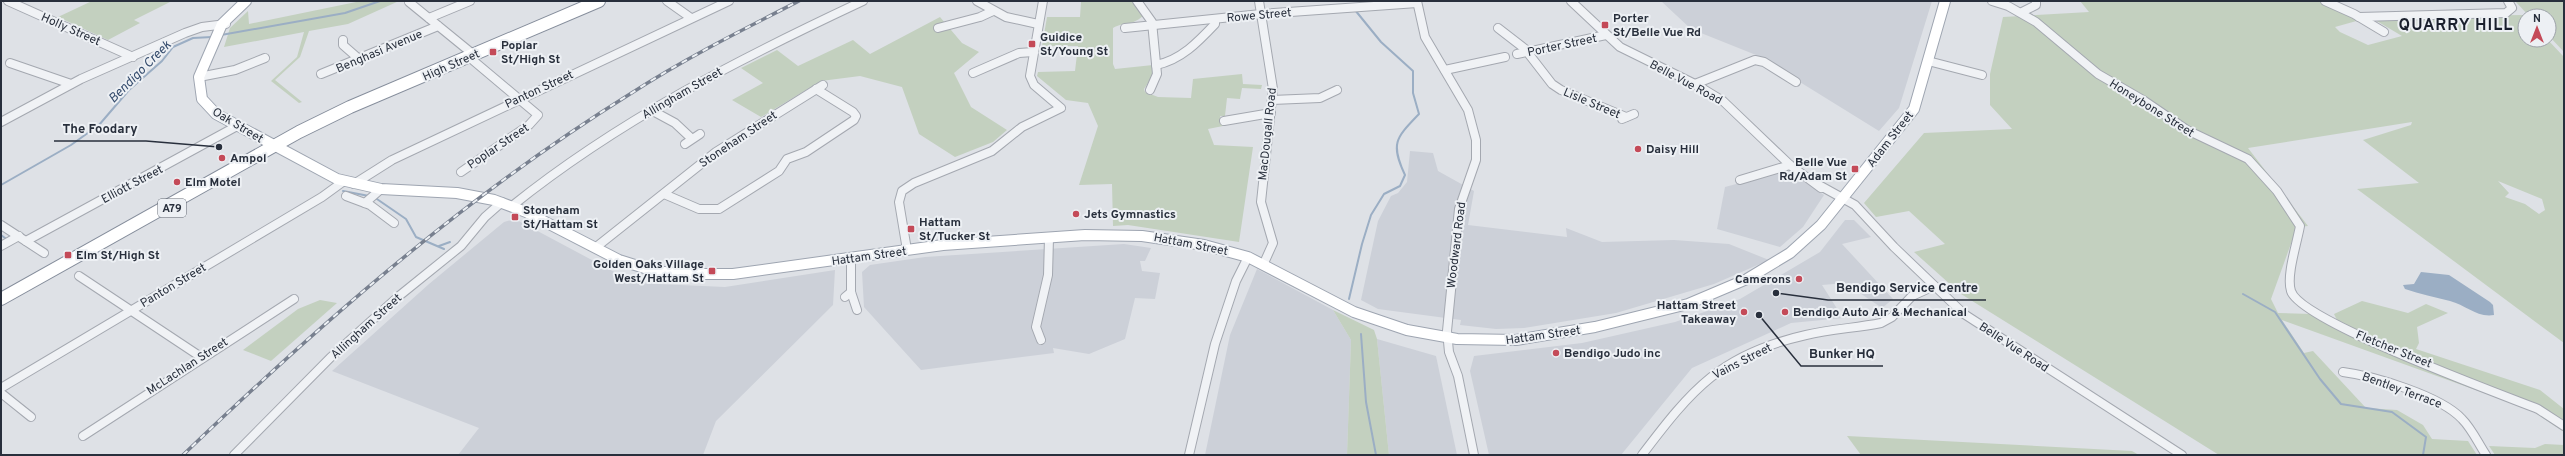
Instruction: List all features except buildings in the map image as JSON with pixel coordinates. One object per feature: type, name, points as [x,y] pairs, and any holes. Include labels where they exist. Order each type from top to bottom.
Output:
[{"type":"highway","name":"High Street","points":[[1,299],[276,147],[304,134],[310,128],[343,112],[354,110],[385,94],[595,1]]},
{"type":"highway","name":"High Street","points":[[583,7],[599,1]]},
{"type":"main road","points":[[221,32],[246,1]]},
{"type":"main road","points":[[221,32],[252,1]]},
{"type":"main road","name":"Adam Street","points":[[1842,199],[1914,109],[1945,1]]},
{"type":"main road","name":"Oak Street","points":[[221,32],[206,59],[200,77],[199,90],[203,102],[216,114],[320,171],[349,182],[381,189],[464,194],[502,202]]},
{"type":"main road","name":"Hattam Street","points":[[502,202],[594,248],[636,266],[685,274],[746,273],[907,250],[1104,234],[1142,236],[1194,243],[1248,257],[1264,263],[1366,317],[1407,330],[1448,338],[1498,341],[1536,338],[1610,324],[1688,304],[1748,279],[1778,261],[1820,226],[1842,199]]},
{"type":"street","name":"Holly Street","points":[[8,1],[133,57]]},
{"type":"street","points":[[429,18],[470,1]]},
{"type":"street","points":[[667,1],[692,18]]},
{"type":"street","name":"Panton Street","points":[[1,388],[349,182],[520,98],[729,1]]},
{"type":"street","name":"Allingham Street","points":[[512,206],[591,148],[651,110],[729,66],[863,1]]},
{"type":"street","points":[[977,1],[993,11],[1025,23],[1038,24]]},
{"type":"street","points":[[907,250],[899,202],[902,191],[914,183],[992,151],[1022,127],[1061,108],[1038,89],[1031,79],[1033,52],[1043,1]]},
{"type":"street","points":[[1137,1],[1151,20],[1153,26],[1156,77],[1150,90]]},
{"type":"street","name":"MacDougall Road","points":[[1259,1],[1272,80],[1271,113],[1261,202],[1273,243],[1264,263]]},
{"type":"street","name":"Belle Vue Road","points":[[1570,1],[1606,35],[1628,52],[1695,84],[1731,107],[1790,165],[1842,199],[1863,216],[1934,286],[1970,318],[2182,455]]},
{"type":"street","name":"Honeybone Street","points":[[1992,1],[2009,5],[2022,12],[2046,29],[2108,81],[2147,103],[2196,137],[2247,158],[2286,204],[2300,226]]},
{"type":"street","points":[[2022,12],[2036,5],[2036,1]]},
{"type":"street","points":[[2325,1],[2359,17],[2384,32]]},
{"type":"street","points":[[2359,17],[2369,15],[2498,14],[2511,10],[2512,8],[2508,1]]},
{"type":"street","name":"Poplar Street","points":[[409,2],[537,113],[535,120],[461,172]]},
{"type":"street","name":"Rowe Street","points":[[1125,28],[1261,14],[1417,2]]},
{"type":"street","name":"Woodward Road","points":[[1417,2],[1425,37],[1472,120],[1477,157],[1459,209],[1448,338],[1474,455]]},
{"type":"street","points":[[938,28],[980,17],[993,11]]},
{"type":"street","points":[[1156,65],[1168,63],[1193,46],[1215,24],[1215,19]]},
{"type":"street","name":"Benghasi Avenue","points":[[321,74],[438,26]]},
{"type":"street","name":"Lisle Street","points":[[1498,28],[1529,52],[1529,57],[1556,87],[1624,118],[1634,114]]},
{"type":"street","points":[[1,122],[71,84],[191,31],[221,32]]},
{"type":"street","name":"Porter Street","points":[[1517,54],[1606,35]]},
{"type":"street","points":[[342,40],[343,45],[359,59]]},
{"type":"street","points":[[973,73],[1019,53],[1033,52]]},
{"type":"street","points":[[1445,70],[1505,57]]},
{"type":"street","points":[[200,77],[235,70],[265,58]]},
{"type":"street","points":[[1695,84],[1755,60],[1764,62],[1796,82]]},
{"type":"street","points":[[1928,61],[1982,75]]},
{"type":"street","points":[[10,63],[71,84]]},
{"type":"street","name":"Stoneham Street","points":[[594,248],[716,152],[820,87],[853,112],[856,118],[806,152],[784,161],[779,171],[730,204],[715,210],[699,209],[664,194]]},
{"type":"street","points":[[1272,100],[1314,99],[1326,96],[1337,90]]},
{"type":"street","points":[[651,110],[675,123],[692,138]]},
{"type":"street","points":[[1224,121],[1271,113]]},
{"type":"street","name":"Elliott Street","points":[[26,241],[237,126]]},
{"type":"street","points":[[685,144],[700,134]]},
{"type":"street","points":[[1740,180],[1790,165]]},
{"type":"street","points":[[365,203],[381,189]]},
{"type":"street","points":[[346,196],[365,203],[394,223]]},
{"type":"street","name":"Allingham Street","points":[[234,455],[330,358],[395,300],[461,246],[482,221],[502,202]]},
{"type":"street","points":[[1,225],[44,252]]},
{"type":"street","name":"Fletcher Street","points":[[2300,226],[2301,233],[2289,281],[2292,293],[2305,307],[2349,331],[2538,409],[2564,426]]},
{"type":"street","points":[[1,246],[19,236]]},
{"type":"street","points":[[1041,340],[1036,334],[1036,327],[1048,274],[1048,238]]},
{"type":"street","points":[[1189,455],[1199,401],[1209,359],[1237,275],[1248,257]]},
{"type":"street","points":[[851,258],[848,295],[857,310]]},
{"type":"street","points":[[79,276],[201,358]]},
{"type":"street","name":"Vains Street","points":[[1642,455],[1686,398],[1718,372],[1754,353],[1793,338],[1885,322],[1912,296],[1934,286]]},
{"type":"street","name":"McLachlan Street","points":[[83,436],[294,299]]},
{"type":"street","name":"Bentley Terrace","points":[[2343,372],[2366,376],[2448,408],[2465,422],[2486,455]]},
{"type":"street","points":[[1,393],[31,417]]},
{"type":"shaded area","points":[[1661,1],[1932,1],[1899,108],[1879,131],[1756,55],[1691,29]]},
{"type":"shaded area","points":[[1410,151],[1433,153],[1438,171],[1474,191],[1468,225],[1567,237],[1566,228],[1602,242],[1674,240],[1729,244],[1769,260],[1714,284],[1616,313],[1524,328],[1496,329],[1460,325],[1461,320],[1378,309],[1361,300],[1378,221],[1391,196],[1398,193],[1407,182]]},
{"type":"shaded area","points":[[1788,170],[1824,195],[1803,227],[1780,247],[1717,229],[1725,187]]},
{"type":"shaded area","points":[[515,219],[635,283],[725,287],[835,270],[833,305],[716,421],[703,455],[458,455],[479,428],[332,371],[429,284],[504,222]]},
{"type":"shaded area","points":[[1845,220],[1854,220],[1871,237],[1842,244],[1893,299],[1882,308],[1845,283],[1822,285],[1843,318],[1791,323],[1692,368],[1621,455],[1489,455],[1470,371],[1474,356],[1582,343],[1675,322],[1716,308],[1740,299],[1820,252]]},
{"type":"shaded area","points":[[1124,244],[1151,248],[1145,261],[1140,261],[1142,271],[1160,273],[1155,299],[1135,298],[1125,339],[1089,354],[1053,348],[1054,353],[921,370],[864,307],[862,272],[870,265],[925,257]]},
{"type":"shaded area","points":[[1257,269],[1333,310],[1351,340],[1347,455],[1205,455],[1230,335]]},
{"type":"shaded area","points":[[1377,339],[1436,356],[1457,455],[1389,455]]},
{"type":"green space","points":[[92,1],[172,1],[134,20],[140,23],[108,40],[58,17]]},
{"type":"green space","points":[[361,1],[399,1],[348,24],[309,31],[300,57],[275,80],[302,102],[299,103],[271,81],[297,57],[304,32],[224,47],[230,28],[248,11],[249,24]]},
{"type":"green space","points":[[1132,1],[1143,16],[1135,22],[1113,28],[1113,64],[1115,69],[1153,65],[1154,74],[1144,89],[1145,92],[1158,97],[1191,98],[1193,79],[1242,74],[1243,84],[1262,85],[1261,89],[1242,88],[1240,99],[1227,98],[1225,116],[1220,116],[1223,126],[1208,129],[1214,145],[1253,147],[1239,242],[1128,225],[1113,226],[1112,184],[1079,185],[1098,126],[1088,103],[1066,100],[1037,76],[1038,72],[1075,71],[1078,46],[1042,46],[1047,17],[1080,17],[1081,2]]},
{"type":"green space","points":[[2080,1],[2320,1],[2360,20],[2335,27],[2340,32],[2368,45],[2402,36],[2370,17],[2517,15],[2517,48],[2556,48],[2564,57],[2564,343],[2357,189],[2419,183],[2363,140],[2411,125],[2412,122],[2248,148],[2308,226],[2297,227],[2271,299],[2278,313],[2312,314],[2536,409],[2564,428],[2564,432],[2531,410],[2282,320],[2304,353],[2313,351],[2366,408],[2397,410],[2423,425],[2432,439],[2468,441],[2477,455],[2219,455],[1961,294],[1914,252],[1945,244],[1909,211],[1876,217],[1864,203],[1924,133],[2012,129],[1990,105],[1990,74],[2003,17],[2089,12]],"holes":[[[2498,181],[2542,199],[2545,210],[2539,214],[2525,204],[2505,197],[2509,193]]]},
{"type":"green space","points":[[2515,1],[2564,1],[2564,52],[2557,45],[2557,8],[2522,8]]},
{"type":"green space","points":[[940,17],[962,43],[979,52],[954,73],[971,107],[1007,130],[993,142],[955,157],[919,134],[902,87],[860,76],[821,81],[761,117],[732,100],[763,83],[741,68],[777,50],[798,66],[853,40],[870,54]]},
{"type":"green space","points":[[320,300],[337,303],[271,361],[243,350],[298,309]]},
{"type":"green space","points":[[2362,301],[2408,313],[2426,304],[2448,313],[2417,327],[2419,343],[2416,349],[2540,390],[2564,409],[2564,422],[2549,411],[2340,326],[2334,314]]},
{"type":"green space","points":[[1333,310],[1374,330],[1377,339],[1389,455],[1347,455],[1351,340]]},
{"type":"green space","points":[[1847,436],[2132,451],[2139,455],[1861,455]]},
{"type":"green space","points":[[2545,444],[2564,445],[2564,455],[2495,455],[2489,446],[2535,448]]},
{"type":"water","points":[[2421,272],[2449,275],[2490,302],[2493,305],[2494,315],[2482,315],[2456,303],[2405,289],[2403,285],[2414,284]]},
{"type":"waterway","name":"Bendigo Creek","points":[[221,35],[345,13],[380,1]]},
{"type":"waterway","points":[[1349,299],[1362,244],[1371,215],[1384,194],[1400,186],[1405,175],[1398,155],[1398,142],[1405,129],[1419,114],[1413,93],[1413,71],[1381,42],[1355,10]]},
{"type":"waterway","name":"Bendigo Creek","points":[[1,185],[71,145],[99,125],[129,90],[162,61],[173,47],[193,38],[212,37]]},
{"type":"waterway","points":[[343,191],[369,196]]},
{"type":"waterway","points":[[374,197],[406,219],[416,237],[444,249]]},
{"type":"waterway","points":[[1,235],[5,238]]},
{"type":"waterway","points":[[439,246],[450,242]]},
{"type":"waterway","points":[[2243,294],[2275,312],[2320,379],[2341,404],[2392,412],[2426,437],[2423,455]]},
{"type":"waterway","points":[[1361,334],[1366,402],[1376,455]]},
{"type":"railway","points":[[183,455],[235,405],[342,309],[453,218],[511,175],[569,133],[650,81],[713,45],[799,1]]},
{"type":"place","name":"Porter St/Belle Vue Rd","points":[[1605,25]]},
{"type":"place","name":"Guidice St/Young St","points":[[1032,44]]},
{"type":"place","name":"Poplar St/High St","points":[[493,52]]},
{"type":"place","name":"The Foodary","points":[[219,147]]},
{"type":"place","name":"Daisy Hill","points":[[1638,149]]},
{"type":"place","name":"Ampol","points":[[222,158]]},
{"type":"place","name":"Belle Vue Rd/Adam St","points":[[1855,169]]},
{"type":"place","name":"Elm Motel","points":[[177,182]]},
{"type":"place","name":"Jets Gymnastics","points":[[1076,214]]},
{"type":"place","name":"Stoneham St/Hattam St","points":[[515,217]]},
{"type":"place","name":"Hattam St/Tucker St","points":[[911,229]]},
{"type":"place","name":"Elm St/High St","points":[[68,255]]},
{"type":"place","name":"Golden Oaks Village West/Hattam St","points":[[712,271]]},
{"type":"place","name":"Camerons","points":[[1799,279]]},
{"type":"place","name":"Bendigo Service Centre","points":[[1776,293]]},
{"type":"place","name":"Hattam Street Takeaway","points":[[1744,312]]},
{"type":"place","name":"Bendigo Auto Air & Mechanical","points":[[1785,312]]},
{"type":"place","name":"Bunker HQ","points":[[1759,315]]},
{"type":"place","name":"Bendigo Judo inc","points":[[1556,353]]},
{"type":"district","name":"QUARRY HILL","points":[[2456,24]]}]
